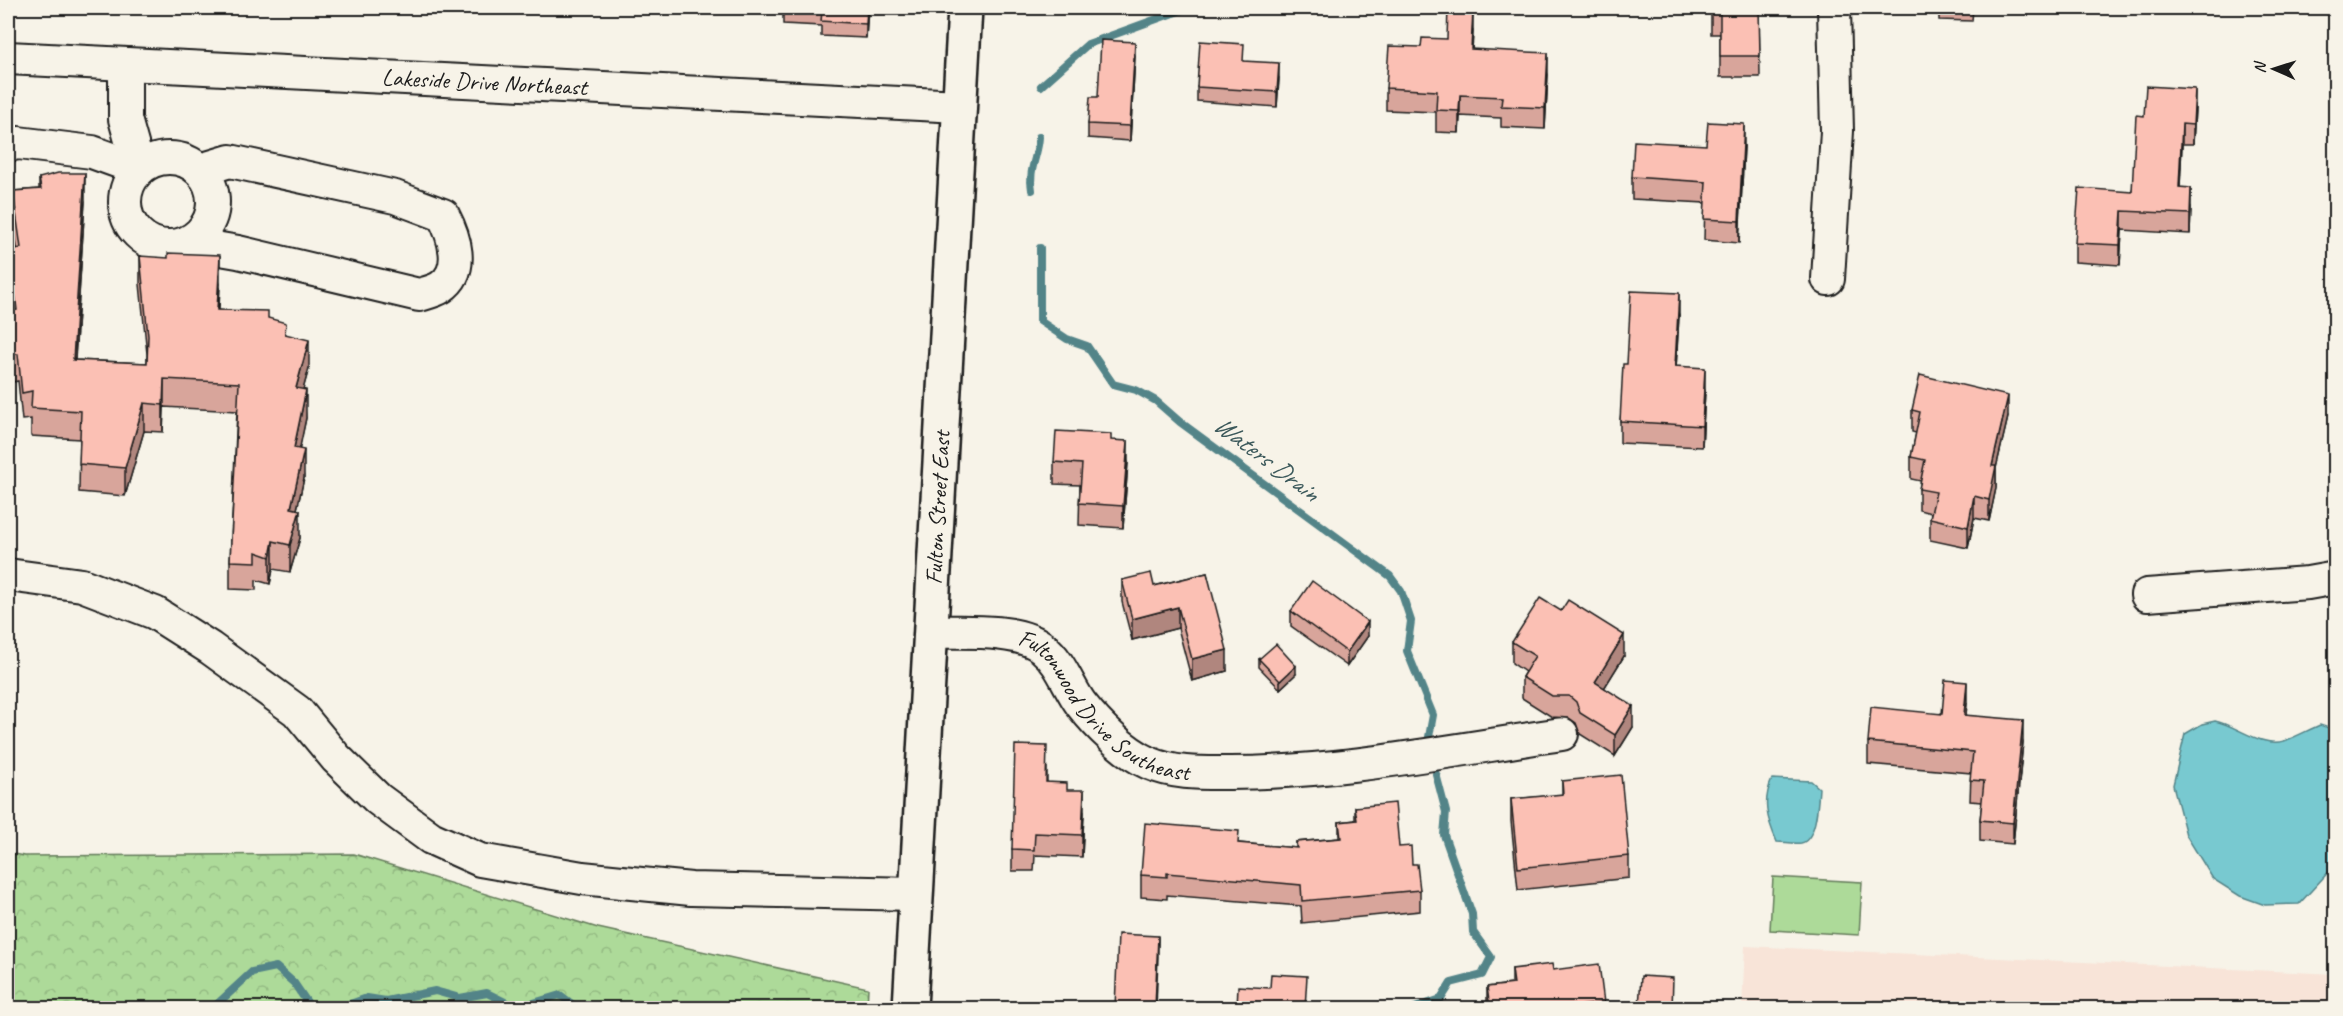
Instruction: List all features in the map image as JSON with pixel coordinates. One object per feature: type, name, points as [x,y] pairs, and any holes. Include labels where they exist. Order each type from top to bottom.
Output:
[{"type":"main road","name":"Fulton Street East","points":[[910,1008],[965,8]]},
{"type":"street","points":[[1828,279],[1837,131],[1834,8]]},
{"type":"street","name":"Lakeside Drive Northeast","points":[[8,58],[960,106]]},
{"type":"street","points":[[125,64],[125,119],[139,169]]},
{"type":"street","points":[[8,145],[18,143],[93,152],[139,169]]},
{"type":"street","points":[[186,243],[199,235],[212,210],[212,196],[208,182],[200,171],[189,163],[170,158],[150,162],[139,169],[131,180],[125,207],[136,232],[160,245],[186,243],[238,252],[419,296],[442,286],[455,268],[455,236],[443,214],[395,197],[230,161],[200,171]]},
{"type":"street","points":[[8,575],[82,585],[154,613],[210,648],[297,711],[336,758],[378,799],[431,838],[480,860],[582,878],[691,889],[916,894]]},
{"type":"street","points":[[2147,595],[2308,583],[2336,578]]},
{"type":"street","name":"Fultonwood Drive Southeast","points":[[932,632],[994,633],[1020,638],[1043,647],[1062,671],[1081,704],[1110,737],[1148,763],[1184,773],[1275,773],[1562,734]]},
{"type":"shaded area","points":[[1745,946],[2335,974],[2335,1008],[1742,1008]]},
{"type":"green space","points":[[8,853],[24,856],[354,854],[598,928],[868,988],[867,1008],[8,1008]]},
{"type":"green space","points":[[1773,877],[1862,882],[1859,935],[1770,930]]},
{"type":"water","points":[[2215,721],[2258,739],[2276,742],[2284,741],[2320,725],[2335,730],[2335,865],[2299,904],[2265,905],[2240,896],[2213,879],[2186,835],[2173,785],[2185,734],[2202,724]]},
{"type":"water","points":[[1772,779],[1811,781],[1819,788],[1816,819],[1810,835],[1801,843],[1777,842],[1767,810],[1767,795]]},
{"type":"building","points":[[783,8],[867,8],[866,24],[821,21],[822,11],[783,10]]},
{"type":"building","points":[[1448,8],[1473,10],[1471,49],[1548,53],[1545,108],[1501,106],[1502,97],[1460,95],[1459,111],[1436,110],[1437,91],[1386,88],[1389,46],[1421,47],[1422,38],[1447,39]]},
{"type":"building","points":[[1711,8],[1759,8],[1760,56],[1720,56],[1720,13],[1711,13]]},
{"type":"building","points":[[1101,40],[1135,42],[1130,126],[1088,124],[1090,97],[1098,97]]},
{"type":"building","points":[[1200,41],[1244,44],[1243,61],[1279,63],[1277,92],[1197,87]]},
{"type":"building","points":[[2146,86],[2195,89],[2193,125],[2182,124],[2179,187],[2191,188],[2190,214],[2122,211],[2120,245],[2075,243],[2079,188],[2132,192],[2136,115],[2144,116]]},
{"type":"building","points":[[1708,122],[1744,124],[1739,221],[1704,219],[1706,182],[1632,177],[1634,141],[1706,145]]},
{"type":"building","points":[[58,173],[85,173],[73,360],[147,363],[148,336],[140,256],[168,258],[168,253],[220,255],[217,310],[268,311],[268,318],[286,323],[285,334],[309,340],[296,388],[306,390],[294,448],[304,450],[291,508],[300,510],[290,545],[273,541],[270,557],[256,552],[256,562],[230,561],[239,383],[164,379],[163,405],[144,403],[125,468],[79,464],[81,411],[31,408],[32,391],[22,393],[18,354],[13,354],[8,316],[8,311],[17,310],[10,250],[21,248],[13,191],[41,189],[39,178]]},
{"type":"building","points":[[1631,291],[1679,293],[1675,366],[1705,368],[1702,426],[1620,421],[1623,364],[1627,364]]},
{"type":"building","points":[[1920,375],[2008,396],[1992,466],[1996,466],[1989,500],[1974,496],[1968,527],[1930,518],[1936,492],[1919,489],[1925,460],[1911,457],[1920,412],[1912,410]]},
{"type":"building","points":[[1056,431],[1111,434],[1111,440],[1128,441],[1123,506],[1079,503],[1082,464],[1054,462]]},
{"type":"building","points":[[1151,573],[1154,586],[1207,573],[1227,650],[1192,659],[1178,607],[1132,619],[1122,580]]},
{"type":"building","points":[[1312,581],[1368,622],[1347,652],[1291,611]]},
{"type":"building","points":[[1540,598],[1561,611],[1568,600],[1624,635],[1595,682],[1633,706],[1615,735],[1580,713],[1576,702],[1569,696],[1552,696],[1522,677],[1535,656],[1512,642]]},
{"type":"building","points":[[1276,644],[1296,666],[1280,681],[1259,659]]},
{"type":"building","points":[[1945,680],[1967,682],[1964,715],[2023,720],[2013,823],[1980,820],[1984,781],[1970,780],[1973,752],[1868,742],[1871,707],[1942,714]]},
{"type":"building","points":[[1015,745],[1047,746],[1046,782],[1067,783],[1067,790],[1084,790],[1082,835],[1035,833],[1034,850],[1012,849]]},
{"type":"building","points":[[1621,775],[1629,856],[1518,868],[1511,799],[1563,794],[1562,781]]},
{"type":"building","points":[[1395,803],[1399,847],[1411,846],[1412,864],[1417,864],[1420,890],[1302,901],[1301,885],[1167,873],[1167,877],[1141,875],[1145,823],[1239,831],[1238,843],[1297,848],[1296,842],[1341,838],[1339,822],[1357,820],[1355,807]]},
{"type":"building","points":[[1118,934],[1158,936],[1155,1008],[1115,1008]]},
{"type":"building","points":[[1552,964],[1553,970],[1599,964],[1604,1003],[1562,1008],[1490,1008],[1487,987],[1514,984],[1512,969]]},
{"type":"building","points":[[1271,974],[1307,976],[1305,1008],[1237,1008],[1238,986],[1270,988]]},
{"type":"building","points":[[1641,976],[1673,978],[1672,1008],[1639,1008]]},
{"type":"waterway","name":"Waters Drain","points":[[1041,86],[1088,44],[1187,8]]},
{"type":"waterway","name":"Waters Drain","points":[[1032,190],[1031,176],[1039,137]]},
{"type":"waterway","name":"Waters Drain","points":[[1040,248],[1040,321],[1067,339],[1087,346],[1113,384],[1136,390],[1156,401],[1180,422],[1390,576],[1401,591],[1411,621],[1407,651],[1433,715],[1429,737]]},
{"type":"waterway","name":"Waters Drain","points":[[1415,1008],[1441,999],[1451,983],[1482,975],[1491,957],[1473,932],[1472,914],[1444,835],[1446,812],[1436,774]]},
{"type":"waterway","name":"Waters Drain","points":[[213,1008],[252,972],[276,967],[294,983],[311,1008]]},
{"type":"waterway","name":"Waters Drain","points":[[339,1008],[367,998],[386,1001],[435,991],[460,998],[487,993],[517,1008],[560,995],[577,1008]]}]
